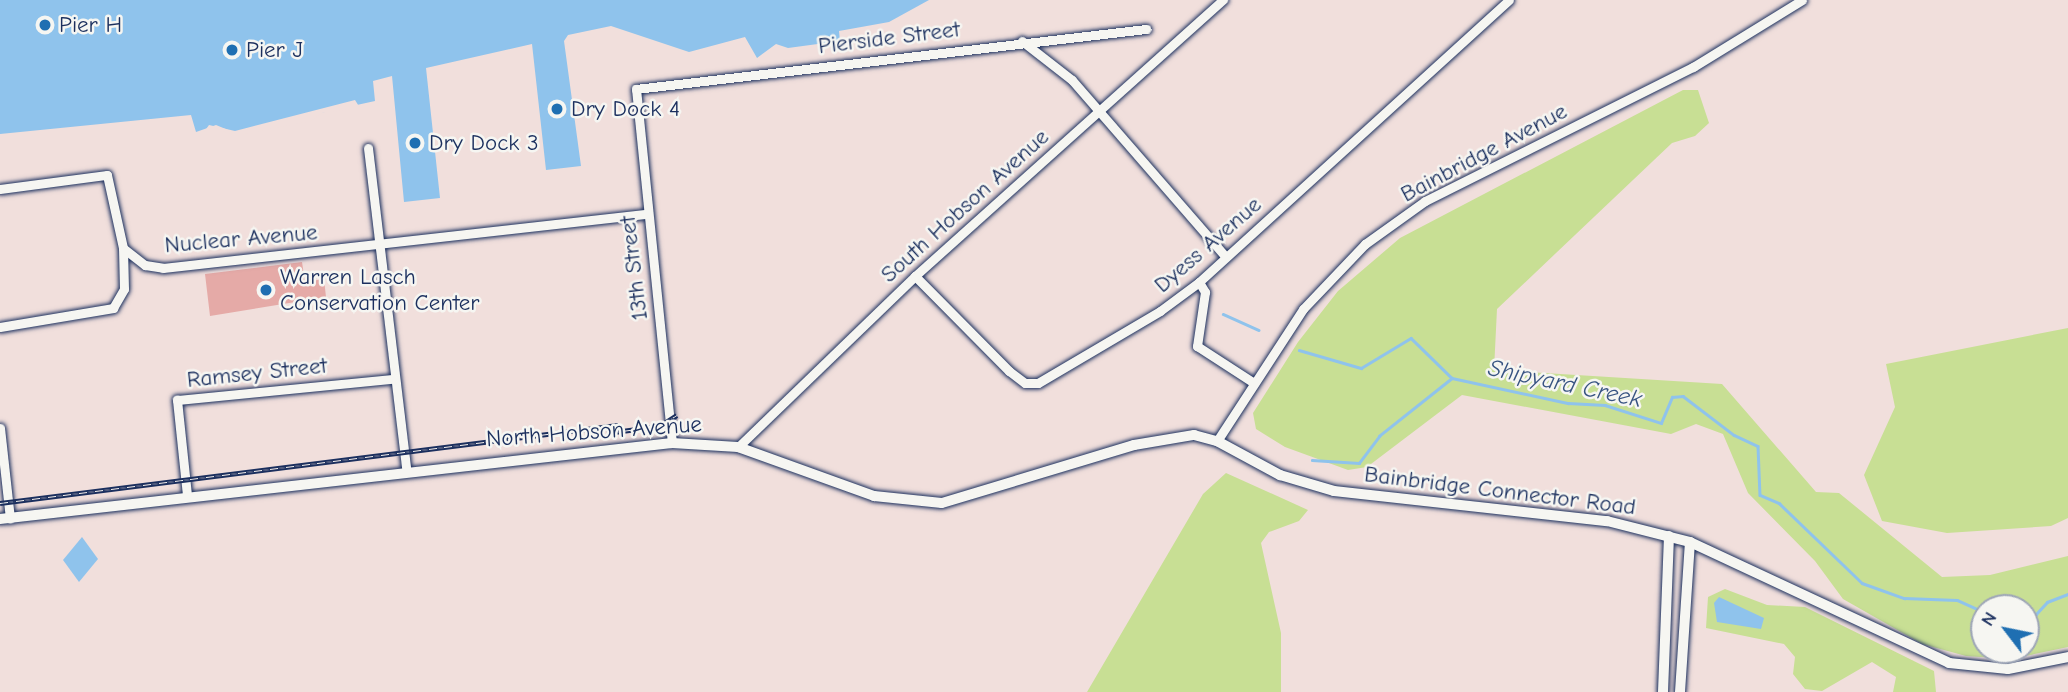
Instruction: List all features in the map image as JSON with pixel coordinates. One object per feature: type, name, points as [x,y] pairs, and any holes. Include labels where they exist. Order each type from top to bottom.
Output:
[{"type":"street","name":"South Hobson Avenue","points":[[738,447],[915,276],[1223,0]]},
{"type":"street","name":"Dyess Avenue","points":[[915,276],[1025,383],[1038,383],[1160,311],[1199,282],[1510,0]]},
{"type":"street","name":"Bainbridge Avenue","points":[[1217,440],[1322,287],[1365,244],[1425,201],[1693,67],[1802,0]]},
{"type":"street","name":"Pierside Street","points":[[636,89],[1022,41],[1146,29]]},
{"type":"street","points":[[1022,41],[1054,63],[1225,256]]},
{"type":"street","name":"13th Street","points":[[636,89],[672,443]]},
{"type":"street","points":[[368,148],[381,248],[393,379],[406,470]]},
{"type":"street","points":[[0,189],[103,173],[110,179],[123,248],[124,289],[113,308],[0,327]]},
{"type":"street","points":[[381,248],[647,214]]},
{"type":"street","name":"Nuclear Avenue","points":[[123,248],[145,265],[163,268],[298,249],[381,248]]},
{"type":"street","points":[[1199,282],[1205,292],[1197,346],[1254,383]]},
{"type":"street","name":"Ramsey Street","points":[[187,495],[177,400],[393,379]]},
{"type":"street","points":[[0,428],[5,518]]},
{"type":"street","name":"North Hobson Avenue","points":[[5,518],[406,470],[672,443],[738,447],[795,471],[911,503],[942,503],[996,491],[1134,445],[1194,435],[1217,440]]},
{"type":"street","name":"Bainbridge Connector Road","points":[[1217,440],[1280,475],[1334,491],[1594,520],[1690,542],[1779,582],[1895,642],[1949,663],[2008,668],[2068,657]]},
{"type":"street","points":[[1663,692],[1669,536]]},
{"type":"street","points":[[1680,692],[1690,542]]},
{"type":"green space","points":[[1683,90],[1698,90],[1709,123],[1695,136],[1672,143],[1497,309],[1494,370],[1722,384],[1816,492],[1839,493],[1942,577],[1990,575],[2068,556],[2068,647],[2040,653],[2040,594],[1970,594],[1970,656],[1922,644],[1843,599],[1815,561],[1748,493],[1723,434],[1696,424],[1671,434],[1462,395],[1367,467],[1348,470],[1285,447],[1256,429],[1253,413],[1298,342],[1338,291],[1400,238]]},
{"type":"green space","points":[[2068,328],[2068,518],[2051,526],[1947,533],[1882,521],[1864,475],[1895,407],[1886,364]]},
{"type":"green space","points":[[1226,473],[1308,510],[1299,521],[1269,532],[1261,543],[1281,633],[1281,692],[1087,692],[1203,494]]},
{"type":"green space","points":[[1725,589],[1767,605],[1805,607],[1934,671],[1936,692],[1893,692],[1896,677],[1872,662],[1822,691],[1805,689],[1793,674],[1795,657],[1784,644],[1706,628],[1708,597]]},
{"type":"water","points":[[0,0],[929,0],[889,22],[839,31],[840,41],[788,48],[776,44],[757,58],[745,37],[689,52],[611,26],[568,35],[564,41],[581,166],[546,170],[532,44],[426,68],[440,198],[404,202],[392,76],[373,81],[375,101],[233,132],[216,125],[196,132],[191,115],[0,134]]},
{"type":"water","points":[[82,537],[98,559],[79,582],[63,560]]},
{"type":"water","points":[[1719,597],[1764,618],[1761,629],[1717,622],[1714,603]]},
{"type":"pier","points":[[355,100],[360,108],[322,113],[311,121],[234,136],[214,127],[204,132],[209,125],[235,131]]},
{"type":"building","name":"Warren Lasch Conservation Center","points":[[302,262],[305,282],[324,279],[326,297],[210,316],[205,274]]},
{"type":"waterway","name":"Shipyard Creek","points":[[1223,314],[1259,330]]},
{"type":"waterway","name":"Shipyard Creek","points":[[1299,350],[1361,368],[1411,338],[1452,378],[1568,403],[1605,405],[1661,423],[1672,397],[1683,396],[1734,435],[1758,446],[1760,495],[1779,503],[1862,583],[1904,598],[1957,600],[1970,606]]},
{"type":"waterway","points":[[1312,460],[1359,463],[1379,436],[1452,378]]},
{"type":"waterway","name":"Shipyard Creek","points":[[2040,610],[2047,602],[2068,594]]},
{"type":"railway","points":[[607,433],[660,426],[677,415]]},
{"type":"railway","points":[[0,503],[618,425]]},
{"type":"place","name":"Pier H","points":[[45,25]]},
{"type":"place","name":"Pier J","points":[[232,50]]},
{"type":"place","name":"Dry Dock 4","points":[[557,109]]},
{"type":"place","name":"Dry Dock 3","points":[[415,143]]},
{"type":"place","name":"Warren Lasch Conservation Center","points":[[266,290]]}]
